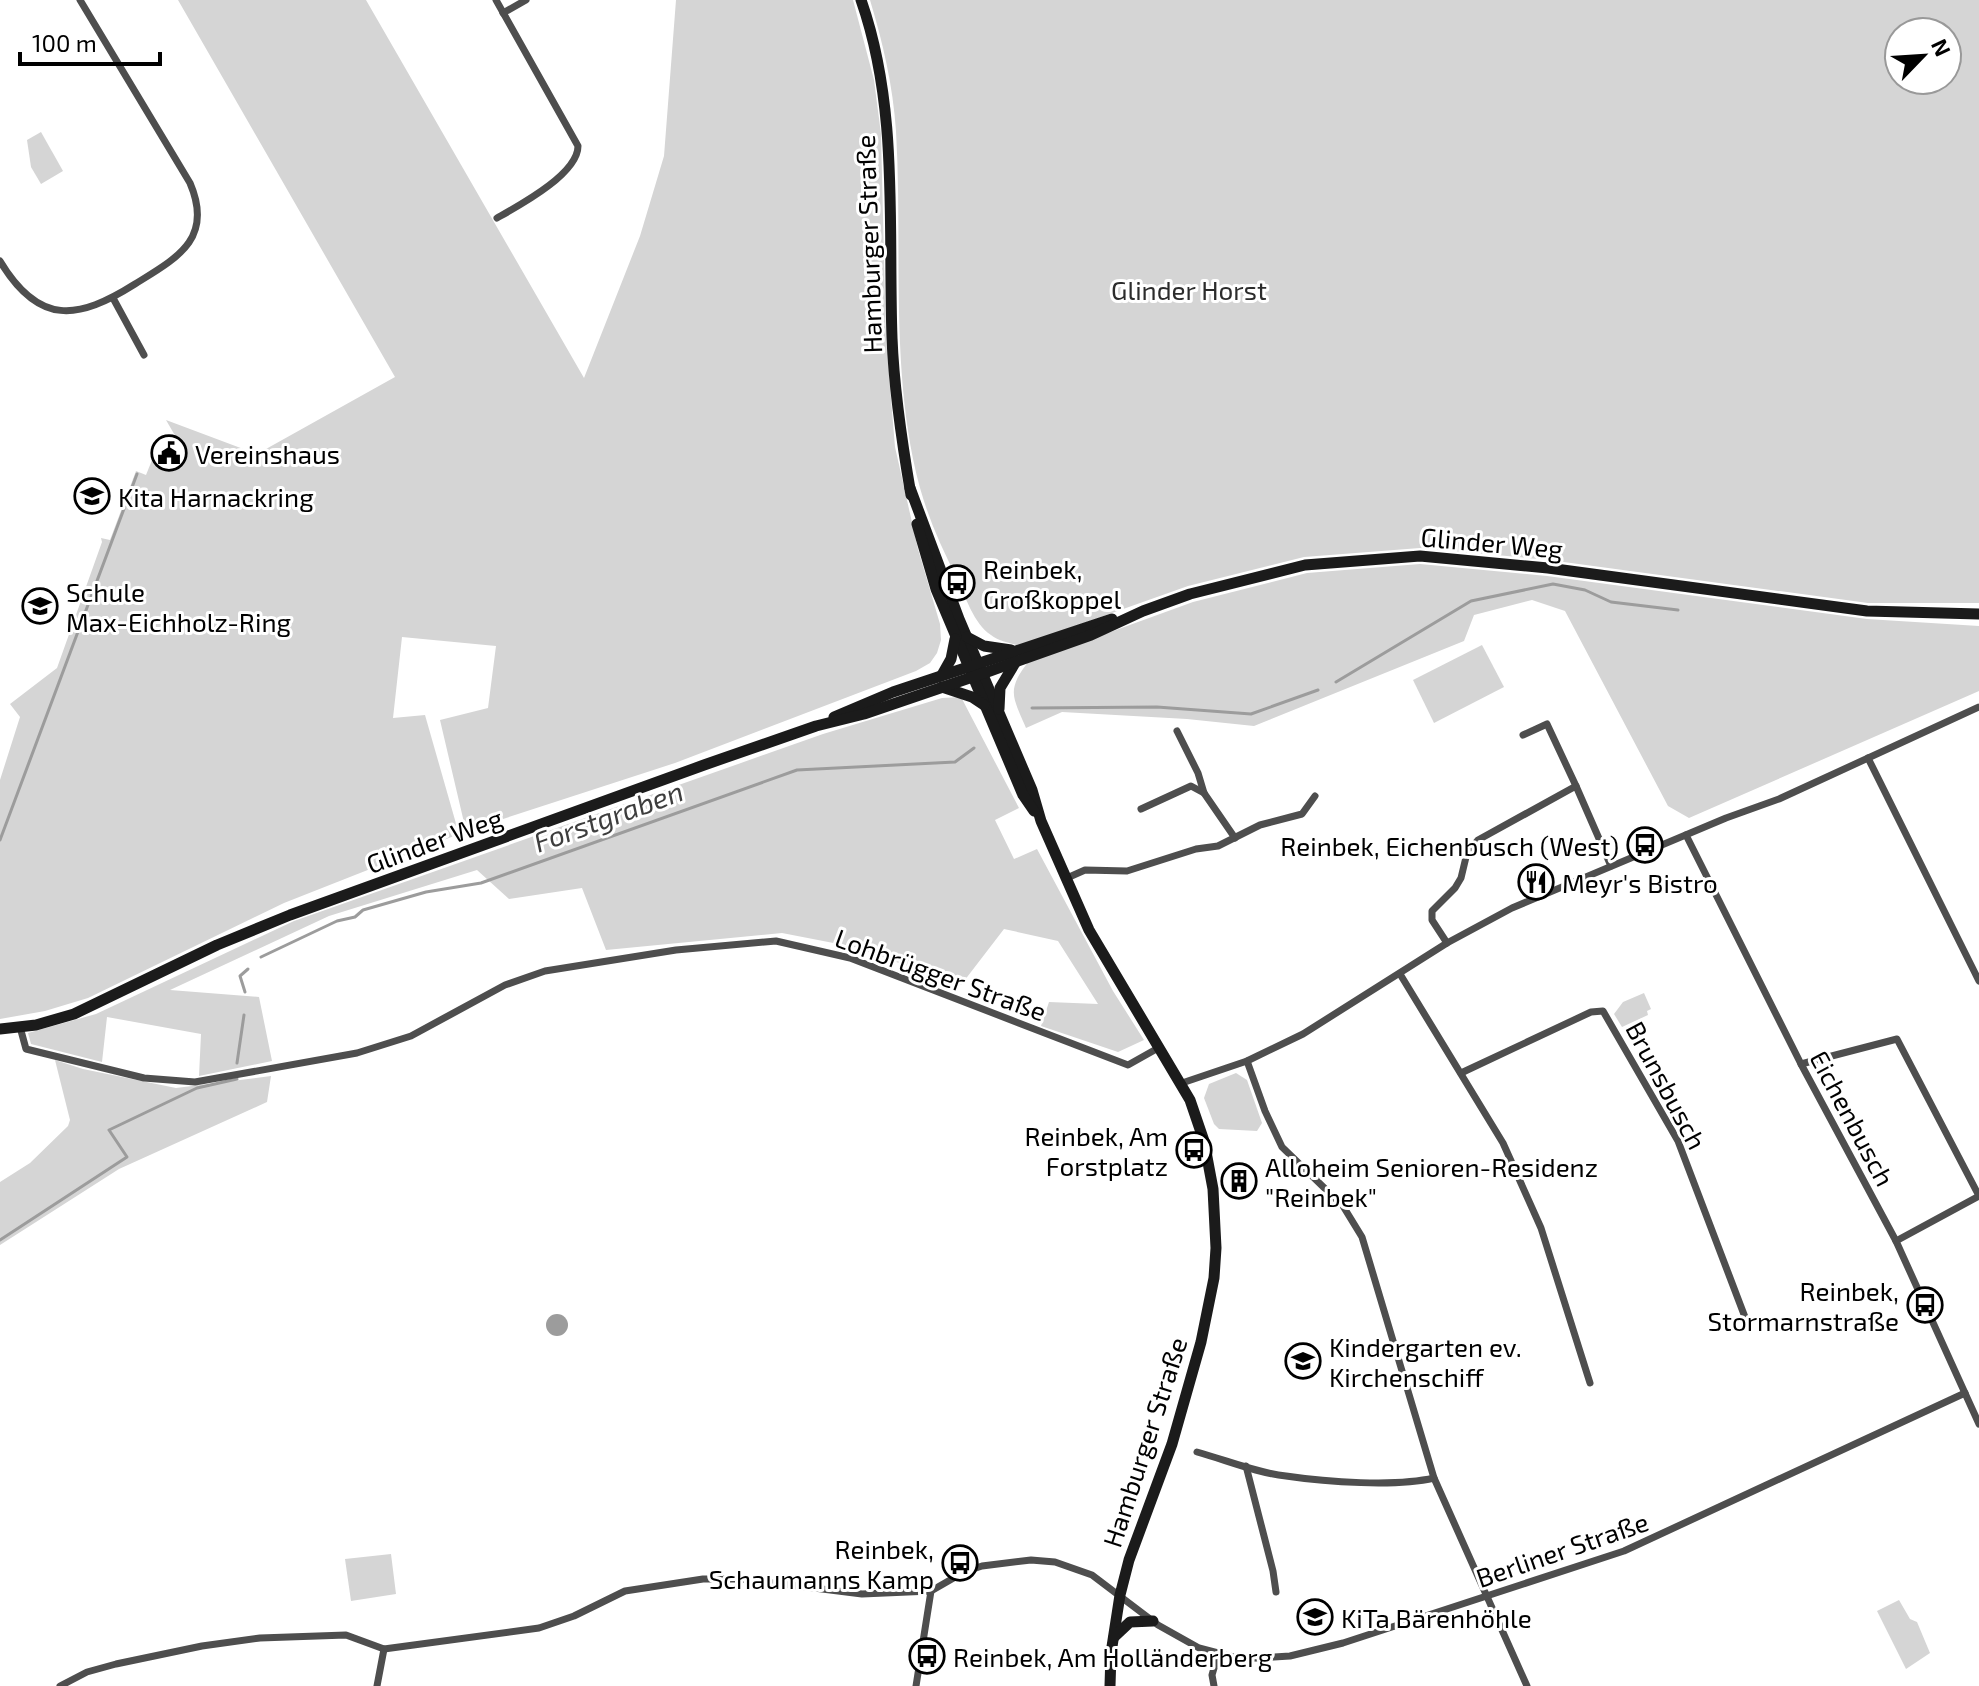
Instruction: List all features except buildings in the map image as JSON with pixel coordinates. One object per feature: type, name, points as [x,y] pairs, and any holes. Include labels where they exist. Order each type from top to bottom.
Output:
[{"type":"main road","name":"Hamburger Straße","points":[[861,0],[873,39],[885,102],[895,386],[910,488],[927,561],[975,670],[1000,718],[1032,790],[1041,821],[1103,957],[1182,1083],[1200,1127],[1213,1189],[1214,1278],[1201,1342],[1172,1444],[1129,1560],[1120,1595],[1110,1686]]},
{"type":"main road","name":"Glinder Weg","points":[[0,1029],[74,1014],[217,945],[290,915],[816,726],[859,704],[1016,656],[1086,626],[1143,611],[1190,594],[1305,565],[1420,556],[1548,568],[1867,611],[1979,614]]},
{"type":"main road","points":[[984,705],[942,681],[961,636],[1016,656],[1000,688],[1000,718]]},
{"type":"main road","name":"Hamburger Straße","points":[[975,670],[984,705],[1023,795],[1041,821]]},
{"type":"main road","points":[[1114,1637],[1130,1622],[1153,1621]]},
{"type":"street","points":[[0,261],[16,285],[42,305],[63,311],[80,311],[113,298],[174,260],[185,250],[196,227],[197,202],[187,177],[80,0]]},
{"type":"street","points":[[496,0],[576,139],[578,154],[552,185],[497,218]]},
{"type":"street","points":[[503,13],[526,0]]},
{"type":"street","points":[[113,298],[144,355]]},
{"type":"street","points":[[129,326],[135,333],[145,336]]},
{"type":"street","points":[[1182,1083],[1247,1061],[1303,1034],[1447,943],[1512,908],[1779,799],[1979,707]]},
{"type":"street","points":[[1523,735],[1547,724],[1611,866]]},
{"type":"street","points":[[1177,731],[1198,773],[1204,793],[1235,838]]},
{"type":"street","points":[[1868,758],[1979,979]]},
{"type":"street","points":[[1141,809],[1191,786],[1204,793]]},
{"type":"street","points":[[1447,943],[1432,920],[1432,911],[1461,878],[1467,853],[1472,846],[1500,826],[1576,786]]},
{"type":"street","points":[[1067,878],[1085,870],[1127,871],[1196,849],[1218,846],[1260,825],[1302,814],[1315,796]]},
{"type":"street","name":"Eichenbusch","points":[[1686,835],[1801,1064],[1896,1241],[1979,1424]]},
{"type":"street","name":"Lohbrügger Straße","points":[[20,1027],[26,1049],[144,1078],[195,1082],[357,1053],[411,1036],[505,985],[545,971],[676,950],[776,941],[850,958],[1128,1065],[1160,1047]]},
{"type":"street","points":[[1400,974],[1503,1143],[1541,1228],[1590,1383]]},
{"type":"street","name":"Brunsbusch","points":[[1461,1073],[1591,1012],[1603,1011],[1678,1141],[1748,1325]]},
{"type":"street","points":[[1801,1064],[1897,1039],[1979,1196],[1896,1241]]},
{"type":"street","points":[[1247,1061],[1277,1139],[1302,1168],[1343,1206],[1362,1237],[1434,1478],[1527,1686]]},
{"type":"street","name":"Berliner Straße","points":[[931,1591],[964,1572],[982,1566],[1031,1560],[1074,1567],[1092,1575],[1184,1640],[1218,1654],[1258,1659],[1301,1654],[1486,1597],[1645,1542],[1965,1393]]},
{"type":"street","points":[[1197,1452],[1284,1476],[1363,1481],[1422,1481],[1434,1478]]},
{"type":"street","points":[[1246,1466],[1276,1592]]},
{"type":"street","points":[[60,1686],[87,1672],[202,1646],[260,1638],[346,1635],[384,1649],[539,1628],[574,1616],[625,1591],[703,1579],[742,1579],[862,1594],[931,1591],[916,1686]]},
{"type":"street","points":[[377,1686],[384,1649]]},
{"type":"street","points":[[1214,1686],[1212,1675],[1218,1654]]},
{"type":"green space","points":[[178,0],[366,0],[584,378],[640,236],[664,156],[676,0],[853,0],[874,80],[881,134],[886,339],[895,447],[918,549],[940,624],[941,640],[930,663],[916,671],[675,763],[466,831],[440,720],[488,708],[496,646],[402,637],[393,718],[425,715],[459,834],[284,903],[88,998],[45,1011],[0,1019],[0,780],[20,717],[10,704],[57,668],[101,538],[110,540],[136,471],[146,475],[152,460],[161,459],[158,454],[171,439],[177,439],[166,420],[257,454],[395,377]]},
{"type":"green space","name":"Glinder Horst","points":[[870,0],[1979,0],[1979,603],[1868,603],[1549,560],[1420,548],[1304,557],[1188,586],[1019,646],[994,637],[975,617],[936,534],[920,488],[910,444],[901,356],[895,114],[883,48]]},
{"type":"green space","points":[[41,132],[63,171],[41,184],[31,167],[27,140]]},
{"type":"green space","points":[[1420,564],[1547,576],[1867,619],[1979,626],[1979,691],[1689,818],[1668,806],[1565,611],[1532,600],[1474,615],[1464,641],[1254,726],[1062,712],[1026,728],[1018,709],[1014,687],[1028,662],[1193,602],[1307,573]]},
{"type":"green space","points":[[1482,645],[1504,687],[1434,723],[1413,680]]},
{"type":"green space","points":[[961,697],[1019,808],[995,820],[1014,859],[1037,849],[1113,991],[1144,1040],[1118,1052],[1041,1026],[1049,1002],[1098,1004],[1058,941],[1004,929],[961,985],[854,947],[782,933],[606,950],[582,888],[509,899],[477,870],[329,916],[170,990],[259,997],[272,1061],[199,1076],[201,1034],[107,1017],[102,1062],[31,1044],[28,1033],[96,1014],[294,921],[823,734],[942,698]]},
{"type":"green space","points":[[1644,993],[1651,1009],[1647,1011],[1648,1015],[1622,1027],[1614,1014],[1623,1002]]},
{"type":"green space","points":[[55,1060],[83,1069],[176,1088],[271,1076],[267,1102],[119,1169],[0,1245],[0,1182],[30,1163],[68,1126],[70,1120]]},
{"type":"green space","points":[[1236,1073],[1247,1080],[1262,1123],[1257,1131],[1219,1129],[1204,1098],[1209,1084]]},
{"type":"green space","points":[[391,1554],[396,1594],[351,1601],[345,1559]]},
{"type":"green space","points":[[1899,1600],[1910,1619],[1917,1622],[1930,1653],[1906,1669],[1877,1611]]},
{"type":"shaded area","points":[[557,1314],[565,1317],[568,1325],[565,1333],[557,1336],[549,1333],[546,1325],[549,1317]]},
{"type":"waterway","points":[[0,840],[137,474]]},
{"type":"waterway","name":"Forstgraben","points":[[1336,682],[1471,601],[1553,584],[1585,590],[1611,602],[1678,610]]},
{"type":"waterway","name":"Forstgraben","points":[[1032,708],[1157,707],[1251,714],[1318,690]]},
{"type":"waterway","name":"Forstgraben","points":[[261,957],[337,921],[355,917],[363,910],[426,892],[481,883],[797,770],[955,762],[974,748]]},
{"type":"waterway","name":"Forstgraben","points":[[245,992],[240,976],[248,969]]},
{"type":"waterway","name":"Forstgraben","points":[[237,1063],[244,1015]]},
{"type":"waterway","name":"Forstgraben","points":[[0,1240],[127,1157],[109,1130],[197,1088],[237,1079]]},
{"type":"place","name":"Vereinshaus","points":[[169,453]]},
{"type":"place","name":"Kita Harnackring","points":[[92,496]]},
{"type":"place","name":"Reinbek, Großkoppel","points":[[957,583]]},
{"type":"place","name":"Schule Max-Eichholz-Ring","points":[[40,606]]},
{"type":"place","name":"Reinbek, Eichenbusch (West)","points":[[1645,845]]},
{"type":"place","name":"Meyr's Bistro","points":[[1536,882]]},
{"type":"place","name":"Reinbek, Am Forstplatz","points":[[1194,1150]]},
{"type":"place","name":"Alloheim Senioren-Residenz \"Reinbek\"","points":[[1239,1181]]},
{"type":"place","name":"Reinbek, Stormarnstraße","points":[[1925,1305]]},
{"type":"place","name":"Kindergarten ev. Kirchenschiff","points":[[1303,1361]]},
{"type":"place","name":"Reinbek, Schaumanns Kamp","points":[[960,1563]]},
{"type":"place","name":"KiTa Bärenhöhle","points":[[1315,1617]]},
{"type":"place","name":"Reinbek, Am Holländerberg","points":[[927,1656]]}]
